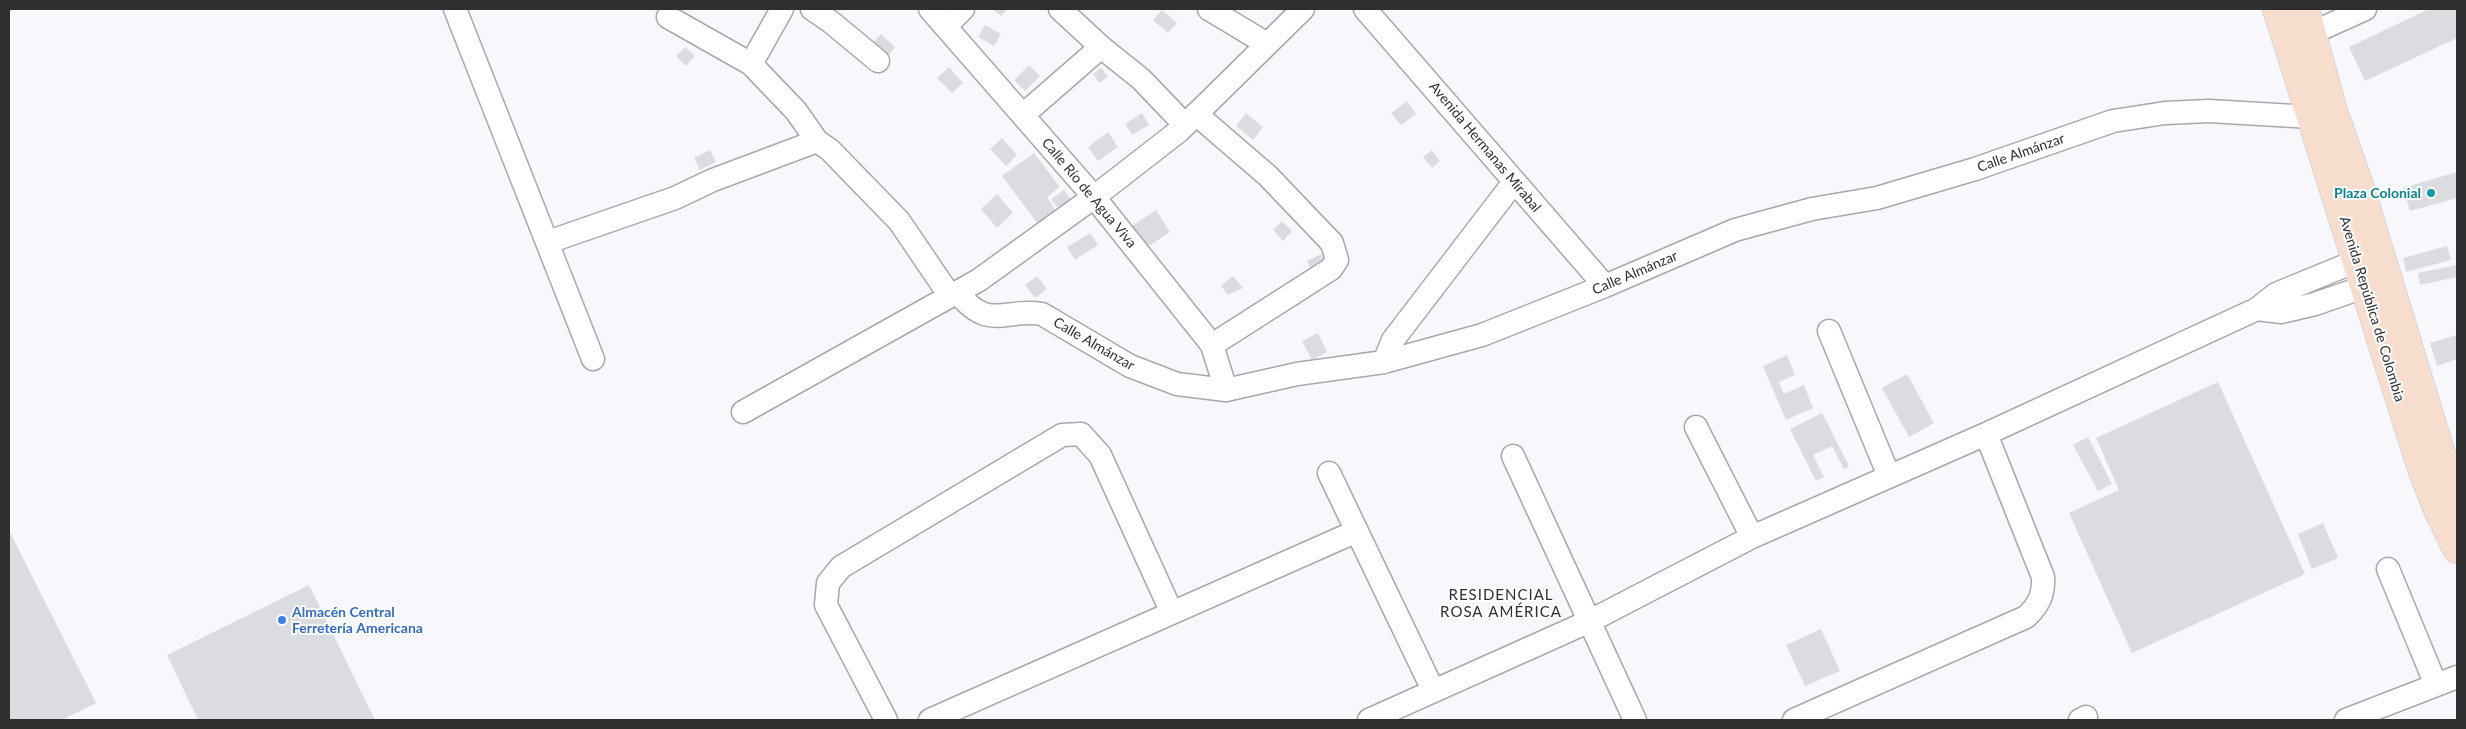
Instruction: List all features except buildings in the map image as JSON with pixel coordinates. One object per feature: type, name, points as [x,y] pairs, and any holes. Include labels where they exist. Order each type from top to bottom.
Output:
[{"type":"main road","name":"Avenida República de Colombia","points":[[2277,9],[2322,114],[2360,188],[2367,256],[2364,288],[2422,468],[2438,510],[2457,549]]},
{"type":"main road","name":"Avenida República de Colombia","points":[[2309,21],[2322,114]]},
{"type":"main road","name":"Avenida República de Colombia","points":[[2367,256],[2388,278],[2457,497]]},
{"type":"street","points":[[455,9],[593,359]]},
{"type":"street","points":[[751,64],[782,9]]},
{"type":"street","points":[[812,9],[832,22],[878,61]]},
{"type":"street","name":"Calle Río de Agua Viva","points":[[930,9],[1094,198],[1212,345],[1226,390]]},
{"type":"street","points":[[946,26],[964,9]]},
{"type":"street","points":[[1060,9],[1101,47],[1191,119],[1268,176],[1332,243],[1337,260],[1331,269],[1212,345]]},
{"type":"street","points":[[1209,9],[1267,44]]},
{"type":"street","points":[[743,412],[979,280],[1094,198],[1191,119],[1303,9]]},
{"type":"street","name":"Avenida Hermanas Mirabal","points":[[1366,9],[1605,286]]},
{"type":"street","points":[[2309,21],[2365,9]]},
{"type":"street","name":"Calle Almánzar","points":[[668,17],[751,64],[796,111],[817,140],[830,150],[899,221],[954,294],[982,314],[1000,318],[1031,312],[1042,314],[1130,366],[1177,384],[1226,390],[1297,374],[1384,362],[1482,335],[1605,286],[1735,230],[1812,209],[1877,198],[1975,169],[2114,120],[2165,113],[2209,111],[2322,114]]},
{"type":"street","points":[[1023,115],[1101,47]]},
{"type":"street","points":[[548,242],[675,198],[713,180],[817,140]]},
{"type":"street","points":[[1384,362],[1393,340],[1514,182]]},
{"type":"street","points":[[1369,720],[1590,621],[1752,537],[1986,434],[2257,309],[2276,294],[2367,256]]},
{"type":"street","points":[[2257,309],[2282,312],[2315,304],[2388,278]]},
{"type":"street","points":[[1829,331],[1890,476]]},
{"type":"street","points":[[1696,426],[1752,537]]},
{"type":"street","points":[[886,720],[826,605],[828,583],[841,567],[1062,435],[1081,434],[1100,455],[1172,613]]},
{"type":"street","points":[[1794,720],[2026,617],[2041,599],[2043,577],[1986,434]]},
{"type":"street","points":[[1513,456],[1636,720]]},
{"type":"street","points":[[1329,473],[1433,690]]},
{"type":"street","points":[[930,720],[1357,531]]},
{"type":"street","points":[[2388,569],[2436,685]]},
{"type":"street","points":[[2346,720],[2457,677]]},
{"type":"place","name":"Plaza Colonial","points":[[2431,193]]},
{"type":"place","name":"Almacén Central Ferretería Americana","points":[[282,620]]},
{"type":"district","name":"RESIDENCIAL ROSA AMÉRICA","points":[[1501,604]]}]
